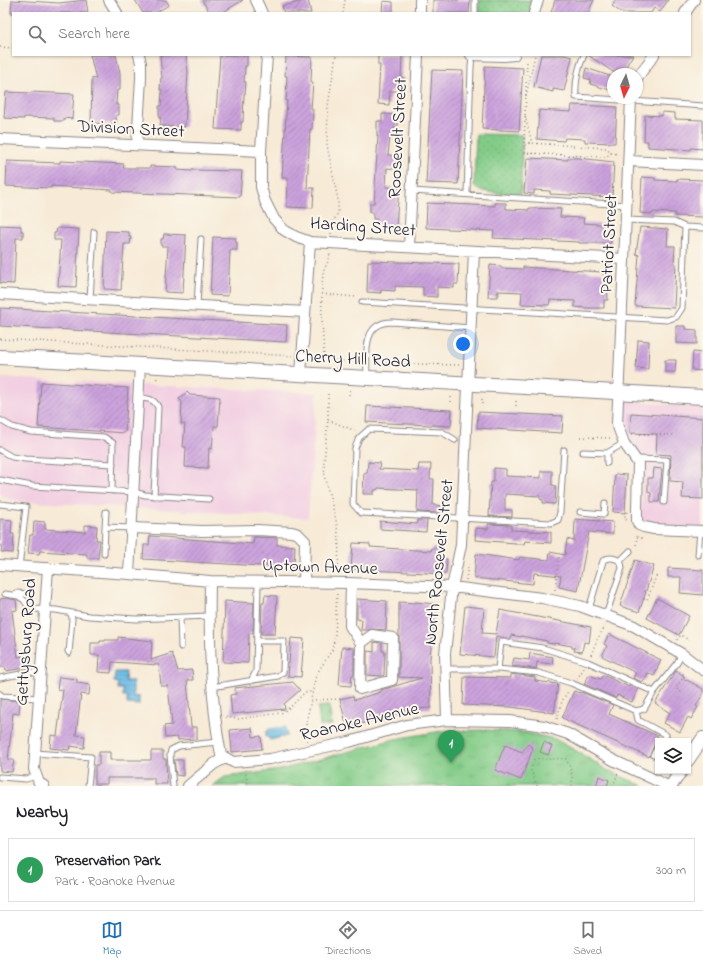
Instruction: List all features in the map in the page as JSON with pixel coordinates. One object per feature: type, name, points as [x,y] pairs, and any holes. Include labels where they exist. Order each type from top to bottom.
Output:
[{"type":"main road","name":"Cherry Hill Road","points":[[0,357],[468,384],[619,391],[703,397]]},
{"type":"street","points":[[109,0],[116,12]]},
{"type":"street","points":[[256,0],[262,12]]},
{"type":"street","points":[[420,0],[420,12]]},
{"type":"street","points":[[534,12],[538,0]]},
{"type":"street","points":[[686,12],[694,0]]},
{"type":"street","points":[[137,146],[141,78],[139,56]]},
{"type":"street","name":"Harding Street","points":[[267,56],[261,151],[261,187],[265,201],[274,219],[290,234],[310,242],[624,259]]},
{"type":"street","name":"Roosevelt Street","points":[[409,247],[418,56]]},
{"type":"street","points":[[643,70],[653,56]]},
{"type":"street","name":"Patriot Street","points":[[631,104],[617,424],[619,441],[635,459]]},
{"type":"street","name":"Division Street","points":[[0,139],[261,151]]},
{"type":"street","points":[[629,162],[703,166]]},
{"type":"street","points":[[301,374],[310,242]]},
{"type":"street","points":[[468,384],[474,251]]},
{"type":"street","points":[[0,294],[305,312]]},
{"type":"street","points":[[129,574],[140,365]]},
{"type":"street","name":"North Roosevelt Street","points":[[447,720],[445,654],[452,587],[461,545],[466,466],[468,384]]},
{"type":"street","points":[[635,459],[638,463],[637,521],[639,525],[654,529],[701,531]]},
{"type":"street","points":[[132,528],[202,531],[257,530],[292,532],[298,534],[305,541],[304,582]]},
{"type":"street","name":"Uptown Avenue","points":[[0,565],[210,581],[304,582],[452,587],[542,598],[580,606],[589,609],[606,619],[634,626],[682,654],[703,670]]},
{"type":"street","name":"Gettysburg Road","points":[[36,776],[34,769],[34,753],[48,568]]},
{"type":"street","points":[[188,786],[214,764],[225,758],[220,754],[212,686],[209,616],[210,581]]},
{"type":"street","points":[[351,584],[350,626],[361,643],[360,689],[392,680],[393,638],[372,635],[361,643]]},
{"type":"street","name":"Roanoke Avenue","points":[[225,758],[233,762],[270,759],[349,742],[407,725],[447,720],[510,721],[544,726],[568,734],[613,760],[669,786]]},
{"type":"street","points":[[691,756],[703,738]]},
{"type":"street","points":[[669,786],[679,774]]},
{"type":"street","points":[[36,776],[39,782],[44,786]]},
{"type":"lane","points":[[475,0],[475,12]]},
{"type":"lane","points":[[467,194],[472,56]]},
{"type":"lane","points":[[584,56],[579,65],[576,97],[607,99]]},
{"type":"lane","points":[[643,101],[703,106]]},
{"type":"lane","points":[[412,191],[627,205]]},
{"type":"lane","points":[[626,220],[674,222],[685,227],[703,228]]},
{"type":"lane","points":[[362,302],[667,320],[676,317],[682,308],[685,227]]},
{"type":"lane","points":[[90,299],[94,232]]},
{"type":"lane","points":[[197,305],[201,239]]},
{"type":"lane","points":[[366,378],[368,342],[370,334],[374,328],[381,324],[392,322],[470,328]]},
{"type":"lane","points":[[138,398],[150,399],[156,402],[158,407],[154,496]]},
{"type":"lane","points":[[0,420],[12,427],[31,432],[104,437],[113,443],[112,491]]},
{"type":"lane","points":[[455,440],[442,432],[369,429],[359,438],[355,448],[353,504],[361,513],[551,523],[558,520],[560,512],[564,450]]},
{"type":"lane","points":[[607,463],[608,453],[619,441]]},
{"type":"lane","points":[[0,450],[12,457],[25,459],[113,464]]},
{"type":"lane","points":[[583,452],[608,453]]},
{"type":"lane","points":[[635,459],[667,460],[664,502]]},
{"type":"lane","points":[[0,480],[32,486],[134,492],[154,496],[209,499]]},
{"type":"lane","points":[[0,504],[26,507],[19,567]]},
{"type":"lane","points":[[580,512],[604,514],[605,504]]},
{"type":"lane","points":[[104,554],[106,512]]},
{"type":"lane","points":[[105,527],[132,528]]},
{"type":"lane","points":[[698,555],[701,531]]},
{"type":"lane","points":[[620,561],[630,551]]},
{"type":"lane","points":[[589,609],[605,559],[610,558],[620,561]]},
{"type":"lane","points":[[606,619],[622,568],[620,561]]},
{"type":"lane","points":[[251,680],[256,671],[258,582]]},
{"type":"lane","points":[[2,595],[16,593],[29,594]]},
{"type":"lane","points":[[2,595],[18,596],[24,600],[28,606],[35,609],[72,614],[136,619],[209,616]]},
{"type":"lane","points":[[68,651],[69,653],[72,614]]},
{"type":"lane","points":[[180,618],[181,647]]},
{"type":"lane","points":[[212,686],[278,676],[283,672],[284,641],[257,641]]},
{"type":"lane","points":[[498,669],[502,642],[543,648],[588,662],[654,692]]},
{"type":"lane","points":[[446,669],[498,669],[539,673],[571,682],[636,711],[644,709],[654,692],[677,663],[682,654]]},
{"type":"lane","points":[[0,678],[31,672],[41,673]]},
{"type":"lane","points":[[0,694],[2,696],[38,698]]},
{"type":"lane","points":[[636,711],[638,720],[666,735],[664,738]]},
{"type":"lane","points":[[173,786],[170,755],[172,750],[179,746],[218,742]]},
{"type":"lane","points":[[34,753],[91,757],[88,786]]},
{"type":"lane","points":[[0,777],[26,779],[36,776]]},
{"type":"path","points":[[343,12],[345,0]]},
{"type":"path","points":[[0,47],[12,48]]},
{"type":"path","points":[[324,358],[322,294],[323,273],[330,260],[332,224],[338,213],[338,200],[328,145],[328,106],[336,56]]},
{"type":"path","points":[[525,100],[536,56]]},
{"type":"path","points":[[527,60],[525,153],[606,157],[610,153],[619,154]]},
{"type":"path","points":[[525,112],[532,143]]},
{"type":"path","points":[[524,147],[526,144],[532,143],[607,148],[609,149],[610,153]]},
{"type":"path","points":[[322,294],[357,297],[357,299],[362,300],[362,302]]},
{"type":"path","points":[[0,338],[302,356],[324,358],[327,360],[469,365]]},
{"type":"path","points":[[156,383],[157,376]]},
{"type":"path","points":[[451,392],[451,402]]},
{"type":"path","points":[[328,394],[325,479],[336,520],[339,540],[338,577]]},
{"type":"path","points":[[482,394],[482,404]]},
{"type":"path","points":[[516,399],[516,406]]},
{"type":"path","points":[[328,420],[356,430]]},
{"type":"path","points":[[627,433],[675,435]]},
{"type":"path","points":[[582,437],[619,441]]},
{"type":"path","points":[[636,545],[637,537],[641,538],[642,535]]},
{"type":"path","points":[[554,592],[559,556]]},
{"type":"path","points":[[466,582],[468,559]]},
{"type":"path","points":[[644,600],[647,600],[656,574]]},
{"type":"path","points":[[307,742],[305,734],[306,724],[316,674],[332,650],[335,636],[338,590]]},
{"type":"path","points":[[590,658],[606,619]]},
{"type":"path","points":[[676,641],[681,635],[690,641]]},
{"type":"path","points":[[576,680],[586,665]]},
{"type":"path","points":[[678,671],[685,675],[676,688],[681,692]]},
{"type":"path","points":[[556,723],[562,701],[571,686]]},
{"type":"path","points":[[226,717],[238,719],[281,713],[287,710],[305,692],[313,692]]},
{"type":"path","points":[[311,700],[340,699]]},
{"type":"path","points":[[537,786],[531,770],[533,760],[540,758],[554,760],[560,757],[566,759],[571,767],[573,778],[572,786]]},
{"type":"path","points":[[245,770],[248,786]]},
{"type":"path","points":[[613,786],[618,773]]},
{"type":"shaded area","points":[[0,378],[317,393],[308,518],[19,501],[8,499],[0,494]]},
{"type":"shaded area","points":[[627,401],[703,407],[703,528],[644,524],[641,519],[643,469],[639,454],[631,442],[622,421],[622,406]]},
{"type":"green space","points":[[479,0],[533,0],[530,12],[479,12]]},
{"type":"green space","points":[[476,134],[522,135],[521,194],[483,191],[474,186]]},
{"type":"green space","points":[[329,706],[332,725],[320,726],[318,707]]},
{"type":"green space","points":[[485,730],[522,732],[555,739],[607,770],[643,786],[212,786],[225,777],[280,770],[395,739],[442,731]]},
{"type":"water","points":[[115,672],[126,672],[125,681],[133,681],[133,696],[139,697],[139,705],[127,704],[127,696],[123,696],[123,689],[118,689],[118,683],[114,682]]},
{"type":"water","points":[[285,727],[287,736],[270,740],[266,736],[266,732],[269,729]]},
{"type":"building","points":[[12,0],[59,3],[86,0],[88,12],[12,12],[11,13]]},
{"type":"building","points":[[135,0],[166,0],[169,5],[157,12],[142,12]]},
{"type":"building","points":[[202,0],[243,0],[224,12],[209,12]]},
{"type":"building","points":[[308,0],[311,12],[284,12],[282,6]]},
{"type":"building","points":[[433,0],[470,0],[469,12],[433,12]]},
{"type":"building","points":[[555,0],[594,0],[588,12],[551,12]]},
{"type":"building","points":[[616,0],[668,0],[660,12],[654,8],[652,12],[621,12],[612,6]]},
{"type":"building","points":[[383,1],[393,2],[393,12],[382,12]]},
{"type":"building","points":[[90,56],[116,56],[120,73],[120,90],[117,90],[116,105],[119,105],[119,115],[116,115],[116,124],[91,123],[92,78],[96,79]]},
{"type":"building","points":[[160,56],[186,56],[188,71],[185,127],[160,126],[161,118],[159,118],[159,106],[161,106],[162,90],[160,90],[162,78]]},
{"type":"building","points":[[220,56],[247,56],[244,82],[246,82],[243,122],[241,122],[241,130],[215,129]]},
{"type":"building","points":[[286,56],[312,57],[311,82],[313,82],[311,109],[313,109],[312,129],[310,129],[307,188],[314,188],[313,208],[287,207],[288,178],[282,178],[287,101],[287,76],[285,76]]},
{"type":"building","points":[[378,56],[402,56],[401,78],[404,78],[403,91],[390,91],[389,105],[378,104],[380,65],[378,65]]},
{"type":"building","points":[[541,56],[572,57],[564,91],[553,89],[553,92],[534,87]]},
{"type":"building","points":[[589,56],[632,56],[625,68],[607,68]]},
{"type":"building","points":[[485,66],[523,68],[519,131],[482,129]]},
{"type":"building","points":[[586,68],[607,75],[607,89],[590,84],[591,80],[584,78]]},
{"type":"building","points":[[432,70],[463,71],[458,184],[426,183]]},
{"type":"building","points":[[6,92],[74,94],[72,119],[64,118],[64,121],[54,121],[54,118],[4,118]]},
{"type":"building","points":[[572,105],[617,107],[615,143],[585,142],[585,139],[565,138],[564,141],[537,139],[539,110],[571,112]]},
{"type":"building","points":[[662,112],[675,113],[675,119],[703,120],[703,149],[691,148],[691,150],[648,147],[648,141],[644,141],[645,115],[662,116]]},
{"type":"building","points":[[382,114],[401,115],[401,123],[398,123],[398,128],[393,128],[393,137],[390,137],[388,155],[397,156],[396,169],[387,168],[386,187],[399,188],[396,227],[377,226],[377,219],[373,219],[373,212],[370,212],[370,203],[374,203],[378,136],[377,121],[382,121]]},
{"type":"building","points":[[527,158],[568,160],[568,158],[578,158],[614,162],[612,197],[550,194],[550,191],[534,190],[534,194],[524,193]]},
{"type":"building","points":[[7,161],[60,163],[60,161],[124,164],[123,168],[150,168],[150,166],[177,167],[177,170],[192,171],[242,171],[240,197],[112,192],[112,190],[51,186],[51,188],[6,186]]},
{"type":"building","points":[[642,177],[655,178],[655,180],[703,180],[703,217],[675,216],[675,213],[640,213]]},
{"type":"building","points":[[427,203],[495,206],[495,203],[506,203],[506,209],[561,209],[560,217],[584,218],[583,223],[611,225],[611,243],[579,243],[493,238],[494,231],[426,228]]},
{"type":"building","points":[[0,225],[21,226],[21,231],[23,231],[23,238],[16,238],[14,284],[0,283]]},
{"type":"building","points":[[640,227],[668,229],[667,246],[675,246],[674,263],[676,264],[674,308],[635,306],[639,255],[636,254]]},
{"type":"building","points":[[57,228],[79,229],[76,287],[58,286],[61,240],[54,240],[54,233],[56,233]]},
{"type":"building","points":[[106,231],[129,232],[129,237],[131,237],[130,244],[124,244],[121,290],[104,289]]},
{"type":"building","points":[[164,234],[186,235],[183,293],[165,292],[168,246],[161,246],[161,239],[163,239]]},
{"type":"building","points":[[213,237],[236,238],[235,242],[237,242],[237,250],[230,250],[228,296],[210,295]]},
{"type":"building","points":[[368,261],[459,264],[458,284],[454,284],[454,288],[437,287],[437,297],[423,296],[423,287],[395,286],[395,291],[381,290],[381,293],[367,292]]},
{"type":"building","points":[[490,265],[501,266],[501,268],[523,269],[523,267],[602,272],[602,274],[607,274],[608,300],[604,300],[604,308],[586,308],[575,307],[575,301],[550,300],[549,305],[521,304],[522,292],[498,291],[498,297],[488,297]]},
{"type":"building","points":[[0,308],[287,325],[286,342],[0,326]]},
{"type":"building","points":[[676,326],[685,326],[685,329],[697,330],[697,344],[676,343]]},
{"type":"building","points":[[638,340],[649,341],[648,369],[636,368]]},
{"type":"building","points":[[693,352],[703,353],[703,371],[692,370]]},
{"type":"building","points":[[665,360],[676,360],[675,372],[665,372]]},
{"type":"building","points":[[41,382],[128,388],[125,433],[38,427]]},
{"type":"building","points":[[187,392],[190,395],[220,397],[218,426],[214,426],[212,449],[209,448],[208,468],[185,467],[186,447],[183,447],[185,424],[181,424],[182,402],[179,399]]},
{"type":"building","points":[[367,406],[452,410],[451,426],[366,422]]},
{"type":"building","points":[[478,412],[563,416],[562,433],[477,428]]},
{"type":"building","points":[[631,413],[703,418],[703,499],[682,498],[683,482],[670,481],[671,455],[656,454],[657,434],[630,433]]},
{"type":"building","points":[[368,462],[380,463],[379,469],[418,471],[419,464],[431,464],[430,479],[434,479],[433,505],[441,506],[440,513],[417,512],[418,490],[378,488],[377,490],[374,490],[374,494],[363,494],[364,473],[367,473]]},
{"type":"building","points":[[494,468],[506,469],[506,476],[541,478],[541,471],[552,471],[552,485],[556,486],[555,504],[543,503],[540,496],[505,494],[505,510],[512,510],[512,517],[489,516],[491,482],[494,482]]},
{"type":"building","points":[[654,468],[662,469],[659,502],[651,502],[651,493],[648,492],[648,478],[653,478]]},
{"type":"building","points":[[615,474],[627,475],[625,513],[613,512]]},
{"type":"building","points":[[0,519],[12,520],[11,534],[14,534],[13,553],[1,552]]},
{"type":"building","points":[[575,519],[613,522],[613,534],[589,532],[578,591],[559,587],[561,576],[534,573],[533,584],[474,578],[476,554],[519,560],[520,557],[549,560],[550,552],[565,555],[567,539],[574,541]]},
{"type":"building","points":[[417,520],[427,520],[426,532],[380,529],[380,521],[417,524]]},
{"type":"building","points":[[34,521],[45,522],[45,529],[85,532],[85,525],[97,526],[96,540],[100,540],[98,558],[87,558],[87,554],[40,551],[39,554],[28,553],[30,535],[33,535]]},
{"type":"building","points":[[488,524],[511,525],[511,530],[551,532],[551,543],[525,541],[524,544],[516,544],[475,540],[476,528],[488,529]]},
{"type":"building","points":[[150,536],[253,544],[254,537],[277,538],[277,545],[295,546],[294,568],[143,559],[144,545],[149,545]]},
{"type":"building","points":[[353,543],[370,544],[370,547],[431,551],[432,548],[440,548],[441,559],[447,559],[446,574],[351,569]]},
{"type":"building","points":[[635,560],[654,566],[646,591],[644,591],[646,592],[639,612],[620,606]]},
{"type":"building","points":[[668,568],[703,570],[703,595],[680,593],[681,577],[668,577]]},
{"type":"building","points":[[265,595],[277,596],[275,634],[261,634],[262,603],[264,603]]},
{"type":"building","points":[[7,598],[16,600],[17,610],[12,611],[18,657],[23,656],[25,668],[6,671],[5,667],[0,667],[0,599]]},
{"type":"building","points":[[657,598],[689,616],[679,635],[647,618]]},
{"type":"building","points":[[357,599],[387,601],[386,630],[361,630],[362,620],[357,619]]},
{"type":"building","points":[[225,601],[254,603],[253,633],[249,633],[248,663],[223,662]]},
{"type":"building","points":[[399,602],[435,604],[430,659],[431,708],[407,709],[371,719],[371,721],[347,728],[340,699],[353,696],[354,700],[381,692],[381,690],[422,678],[399,677]]},
{"type":"building","points":[[465,606],[484,608],[482,633],[496,634],[500,610],[591,627],[589,643],[584,642],[582,652],[574,651],[575,648],[572,648],[572,646],[547,643],[547,641],[521,636],[511,635],[511,639],[496,636],[494,657],[460,654]]},
{"type":"building","points":[[609,634],[661,660],[654,676],[648,673],[642,682],[633,678],[636,673],[602,656],[607,646],[604,644]]},
{"type":"building","points":[[118,637],[152,641],[151,660],[172,653],[178,671],[192,670],[193,680],[187,680],[191,727],[197,727],[197,739],[178,740],[178,737],[165,738],[164,726],[172,725],[168,686],[161,686],[159,665],[112,662],[111,673],[98,672],[99,655],[91,655],[91,643],[100,643],[100,641],[105,640],[118,640]]},
{"type":"building","points":[[291,638],[304,639],[301,677],[288,676]]},
{"type":"building","points":[[374,642],[382,643],[382,651],[385,651],[384,675],[382,676],[367,675],[367,651],[374,652]]},
{"type":"building","points":[[342,647],[354,648],[354,675],[352,675],[351,686],[339,685]]},
{"type":"building","points":[[530,653],[553,657],[552,664],[537,662],[536,669],[512,666],[514,658],[529,660]]},
{"type":"building","points":[[676,671],[684,676],[683,678],[703,689],[703,694],[696,706],[698,707],[691,719],[688,717],[680,732],[664,723],[670,713],[655,703]]},
{"type":"building","points":[[511,674],[535,677],[535,681],[558,684],[554,713],[511,707],[463,705],[464,677],[511,678]]},
{"type":"building","points":[[589,675],[601,679],[603,675],[629,687],[630,685],[638,689],[632,702],[617,695],[616,698],[584,684]]},
{"type":"building","points":[[59,677],[77,679],[77,683],[90,685],[89,695],[81,694],[76,735],[85,736],[84,748],[70,746],[69,750],[50,748],[51,735],[57,736],[63,690],[57,689]]},
{"type":"building","points":[[293,682],[300,690],[284,704],[285,709],[232,714],[230,695],[236,694],[235,688]]},
{"type":"building","points":[[574,691],[581,692],[613,705],[609,714],[658,736],[655,738],[655,743],[649,757],[562,718]]},
{"type":"building","points":[[0,699],[20,701],[19,714],[13,713],[8,760],[14,760],[12,772],[0,771]]},
{"type":"building","points":[[252,728],[253,737],[261,736],[262,749],[232,752],[230,730]]},
{"type":"building","points":[[544,742],[552,746],[548,755],[540,752]]},
{"type":"building","points":[[528,744],[533,748],[521,780],[495,770],[505,745],[522,752]]},
{"type":"building","points":[[151,751],[163,751],[163,759],[166,759],[167,784],[154,784],[154,778],[107,778],[107,784],[95,784],[95,765],[99,765],[99,752],[110,752],[110,760],[151,760]]},
{"type":"building","points":[[174,760],[183,760],[183,776],[176,775]]},
{"type":"building","points":[[599,776],[609,780],[607,786],[596,786]]},
{"type":"place","name":"Preservation Park","points":[[451,763]]}]
